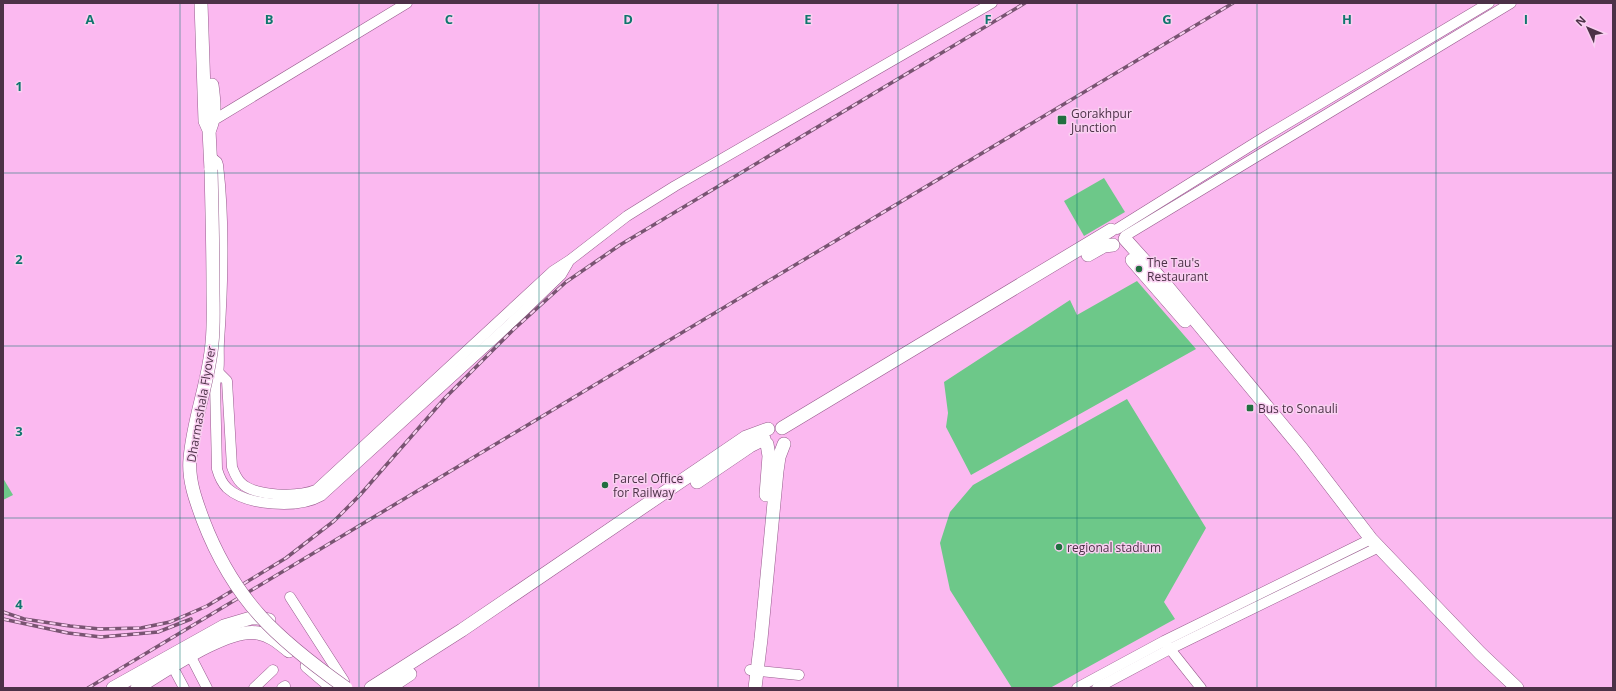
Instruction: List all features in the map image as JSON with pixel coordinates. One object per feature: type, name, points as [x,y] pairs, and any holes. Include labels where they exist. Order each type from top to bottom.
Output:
[{"type":"main road","points":[[201,3],[210,124]]},
{"type":"main road","points":[[210,3],[210,124]]},
{"type":"main road","name":"Dharmashala Flyover","points":[[210,124],[213,276],[212,343],[210,360],[196,420],[190,459],[190,472],[194,492],[206,528],[221,562],[251,607],[293,648],[344,686]]},
{"type":"main road","points":[[767,437],[772,448],[778,447],[784,436],[1119,237],[1161,279],[1302,448],[1372,544],[1458,639],[1508,688]]},
{"type":"main road","points":[[389,688],[750,446],[767,437],[773,426],[784,436]]},
{"type":"main road","points":[[748,688],[754,671],[777,471],[784,436]]},
{"type":"main road","points":[[371,688],[462,630],[746,437],[767,437]]},
{"type":"main road","points":[[755,688],[754,671],[756,628],[769,456],[767,437]]},
{"type":"main road","points":[[1372,544],[1516,688]]},
{"type":"main road","points":[[113,688],[224,626],[251,618],[263,618],[277,625],[344,686]]},
{"type":"main road","points":[[144,686],[190,655],[234,635],[255,632],[265,634],[344,686]]},
{"type":"street","points":[[210,124],[407,3]]},
{"type":"street","points":[[219,373],[227,381],[232,467],[235,475],[242,483],[251,489],[274,494],[308,493],[321,486],[553,271],[570,260],[627,216],[668,190],[992,3]]},
{"type":"street","points":[[1119,237],[1266,136],[1489,3]]},
{"type":"street","points":[[1119,237],[1512,3]]},
{"type":"street","points":[[211,163],[217,162],[218,165],[222,230],[221,310],[218,353],[219,373],[216,384],[217,469],[220,479],[227,488],[235,494],[268,503],[292,505],[313,501],[326,492],[509,325],[561,275],[570,260]]},
{"type":"street","points":[[1077,688],[1116,673],[1167,645],[1372,544]]},
{"type":"street","points":[[290,597],[344,686]]},
{"type":"street","points":[[1167,645],[1201,688]]},
{"type":"street","points":[[190,655],[208,688]]},
{"type":"street","points":[[254,688],[273,670]]},
{"type":"street","points":[[754,671],[799,675]]},
{"type":"street","points":[[176,673],[184,688]]},
{"type":"street","points":[[1097,688],[1116,673]]},
{"type":"green space","points":[[1104,178],[1125,212],[1084,236],[1064,201]]},
{"type":"green space","points":[[1137,281],[1196,349],[971,475],[946,427],[948,413],[944,382],[1070,300],[1077,315]]},
{"type":"green space","points":[[1127,399],[1206,528],[1164,602],[1175,619],[1050,688],[1012,688],[950,590],[940,543],[950,512],[973,485]]},
{"type":"green space","points":[[3,478],[13,495],[3,500]]},
{"type":"railway","points":[[3,612],[24,619],[70,626],[100,629],[141,628],[170,622],[207,606],[286,558],[334,521],[360,495],[445,398],[513,330],[566,282],[620,245],[1025,3]]},
{"type":"railway","points":[[88,688],[1233,3]]},
{"type":"railway","points":[[3,619],[68,633],[101,637],[158,632],[191,619]]},
{"type":"place","name":"Gorakhpur Junction","points":[[1062,120]]},
{"type":"place","name":"The Tau's Restaurant","points":[[1139,269]]},
{"type":"place","name":"Bus to Sonauli","points":[[1250,408]]},
{"type":"place","name":"Parcel Office for Railway","points":[[605,485]]},
{"type":"place","name":"regional stadium","points":[[1059,547]]}]
